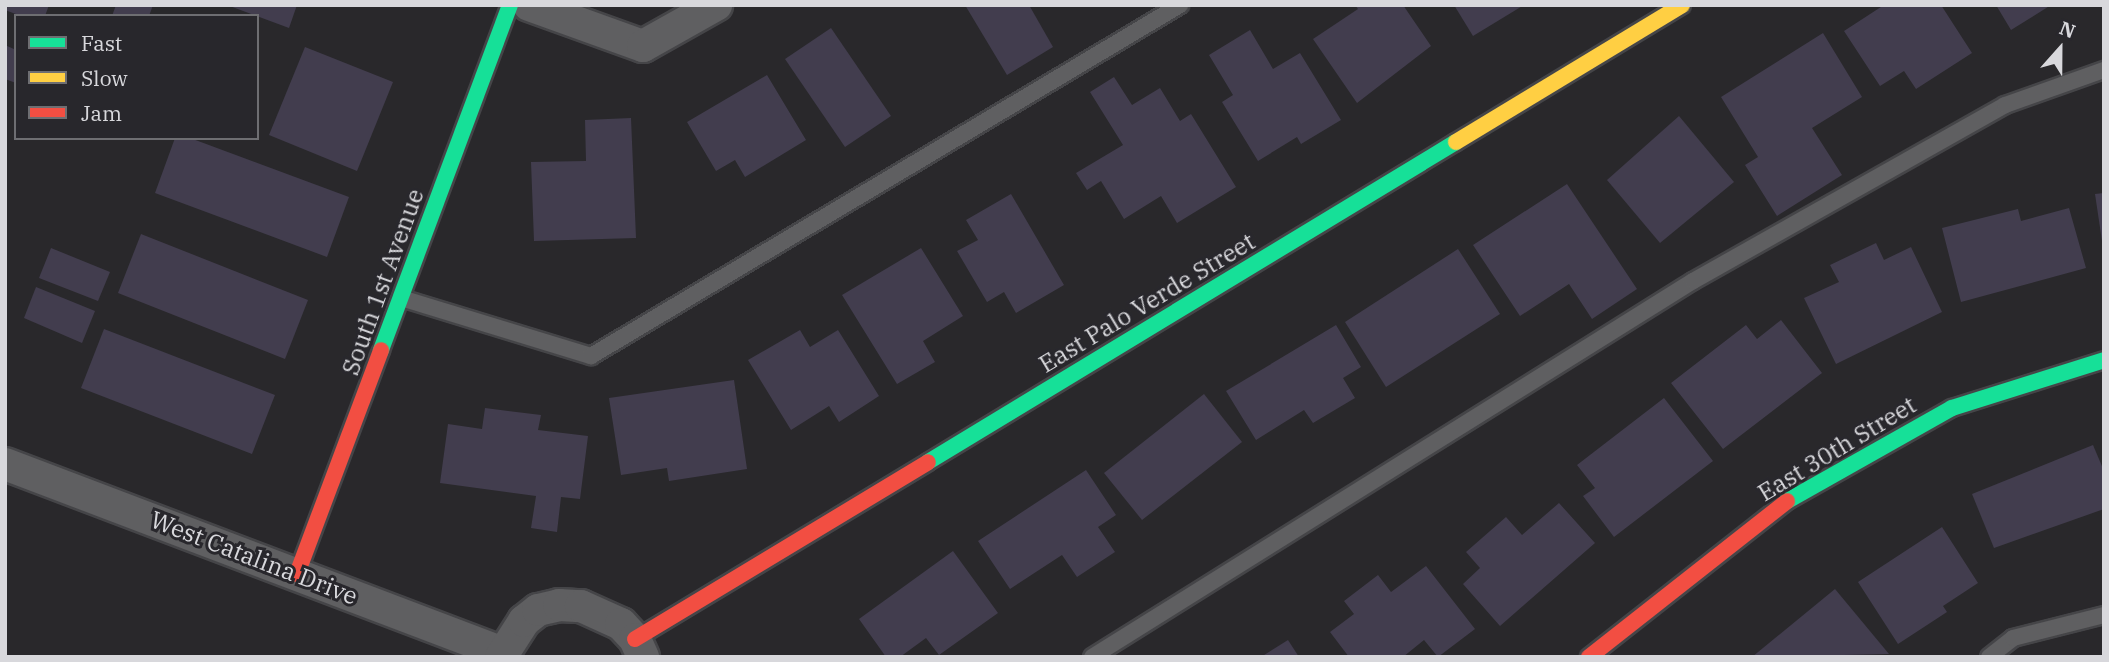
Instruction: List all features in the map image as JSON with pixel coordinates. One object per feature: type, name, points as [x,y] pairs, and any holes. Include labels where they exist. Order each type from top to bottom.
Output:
[{"type":"street","name":"South 1st Avenue","points":[[297,574],[510,5]]},
{"type":"street","points":[[529,5],[643,46],[716,5]]},
{"type":"street","name":"East Palo Verde Street","points":[[639,648],[1682,5]]},
{"type":"street","name":"East 30th Street","points":[[1589,657],[1787,501],[1952,408],[2104,360]]},
{"type":"street","name":"West Catalina Drive","points":[[5,464],[502,655]]},
{"type":"street","points":[[502,655],[524,621],[538,610],[559,604],[582,606],[604,614],[639,648]]},
{"type":"lane","points":[[401,298],[591,356],[1181,5]]},
{"type":"lane","points":[[1092,657],[1693,281],[2006,105],[2104,70]]},
{"type":"lane","points":[[1989,657],[2013,638],[2104,615]]},
{"type":"building","points":[[5,5],[49,5],[46,14],[16,14],[5,10]]},
{"type":"building","points":[[116,5],[153,5],[150,14],[113,14]]},
{"type":"building","points":[[227,5],[297,5],[289,28],[259,17],[259,14]]},
{"type":"building","points":[[965,5],[1029,5],[1053,47],[1007,75]]},
{"type":"building","points":[[1355,5],[1403,5],[1431,46],[1357,103],[1313,39],[1358,9]]},
{"type":"building","points":[[1454,5],[1524,5],[1473,36]]},
{"type":"building","points":[[1884,5],[1941,5],[1972,53],[1916,89],[1904,71],[1880,86],[1844,31]]},
{"type":"building","points":[[1996,5],[2051,5],[2011,30]]},
{"type":"building","points":[[831,28],[891,116],[845,147],[785,59]]},
{"type":"building","points":[[1250,30],[1273,69],[1300,53],[1341,120],[1301,144],[1297,137],[1258,161],[1222,102],[1233,95],[1209,55]]},
{"type":"building","points":[[1823,33],[1862,97],[1812,128],[1842,175],[1777,216],[1745,165],[1758,157],[1721,97]]},
{"type":"building","points":[[5,45],[14,49],[14,82],[5,79]]},
{"type":"building","points":[[305,47],[393,82],[357,171],[269,135]]},
{"type":"building","points":[[767,75],[806,140],[745,177],[735,160],[716,171],[687,122]]},
{"type":"building","points":[[1114,77],[1132,105],[1160,88],[1180,121],[1191,114],[1236,187],[1177,223],[1161,196],[1124,219],[1101,181],[1087,190],[1076,173],[1123,145],[1090,92]]},
{"type":"building","points":[[1679,116],[1734,182],[1660,243],[1607,180]]},
{"type":"building","points":[[631,118],[636,238],[534,241],[531,162],[586,161],[585,120]]},
{"type":"building","points":[[174,140],[195,140],[349,197],[327,257],[155,193]]},
{"type":"building","points":[[1567,184],[1637,289],[1592,319],[1569,284],[1520,316],[1473,245]]},
{"type":"building","points":[[2104,193],[2104,241],[2102,241],[2095,194]]},
{"type":"building","points":[[1011,194],[1064,285],[1016,313],[1004,292],[987,302],[957,251],[978,240],[966,220]]},
{"type":"building","points":[[2069,208],[2086,268],[1961,302],[1942,228],[2018,209],[2021,221]]},
{"type":"building","points":[[141,234],[308,300],[285,359],[118,293]]},
{"type":"building","points":[[1876,243],[1884,260],[1911,247],[1942,312],[1836,364],[1804,298],[1839,282],[1830,265]]},
{"type":"building","points":[[51,248],[110,272],[98,301],[39,278]]},
{"type":"building","points":[[921,248],[963,316],[923,341],[935,362],[897,384],[842,295]]},
{"type":"building","points":[[1458,249],[1500,314],[1386,387],[1345,322]]},
{"type":"building","points":[[36,287],[95,311],[82,343],[24,318]]},
{"type":"building","points":[[1781,320],[1822,373],[1723,449],[1671,383],[1746,325],[1757,339]]},
{"type":"building","points":[[1336,325],[1361,367],[1343,378],[1355,398],[1313,423],[1304,410],[1256,440],[1226,391]]},
{"type":"building","points":[[104,329],[275,395],[252,454],[81,388]]},
{"type":"building","points":[[800,330],[810,347],[838,330],[879,396],[839,422],[829,406],[791,430],[748,360]]},
{"type":"building","points":[[734,380],[747,469],[669,481],[667,468],[621,475],[609,398]]},
{"type":"building","points":[[1204,394],[1242,442],[1142,520],[1104,473]]},
{"type":"building","points":[[1664,398],[1713,461],[1614,537],[1583,496],[1595,488],[1577,465]]},
{"type":"building","points":[[485,408],[541,415],[538,430],[588,436],[580,499],[561,497],[557,532],[531,528],[536,496],[440,483],[448,424],[482,429]]},
{"type":"building","points":[[2093,445],[2104,471],[2104,509],[1994,548],[1972,494]]},
{"type":"building","points":[[1086,470],[1116,515],[1098,527],[1115,552],[1077,577],[1062,555],[1010,589],[978,541]]},
{"type":"building","points":[[1559,503],[1595,543],[1500,626],[1463,584],[1480,568],[1466,552],[1506,517],[1522,535]]},
{"type":"building","points":[[1942,527],[1978,583],[1943,606],[1947,612],[1898,644],[1858,582]]},
{"type":"building","points":[[953,551],[998,613],[939,655],[926,638],[900,657],[886,657],[859,619]]},
{"type":"building","points":[[1426,566],[1475,629],[1438,657],[1424,640],[1403,657],[1349,657],[1330,632],[1354,614],[1344,601],[1378,575],[1391,592]]},
{"type":"building","points":[[1835,589],[1889,654],[1752,657]]},
{"type":"building","points":[[1288,640],[1299,657],[1261,657]]},
{"type":"traffic: fast","points":[[381,350],[510,5]]},
{"type":"traffic: fast","points":[[928,462],[1456,142]]},
{"type":"traffic: fast","points":[[1787,501],[1952,408],[2104,360]]},
{"type":"traffic: slow","points":[[1456,142],[1682,5]]},
{"type":"traffic: jam","points":[[297,574],[381,350]]},
{"type":"traffic: jam","points":[[635,639],[928,462]]},
{"type":"traffic: jam","points":[[1589,657],[1787,501]]}]
